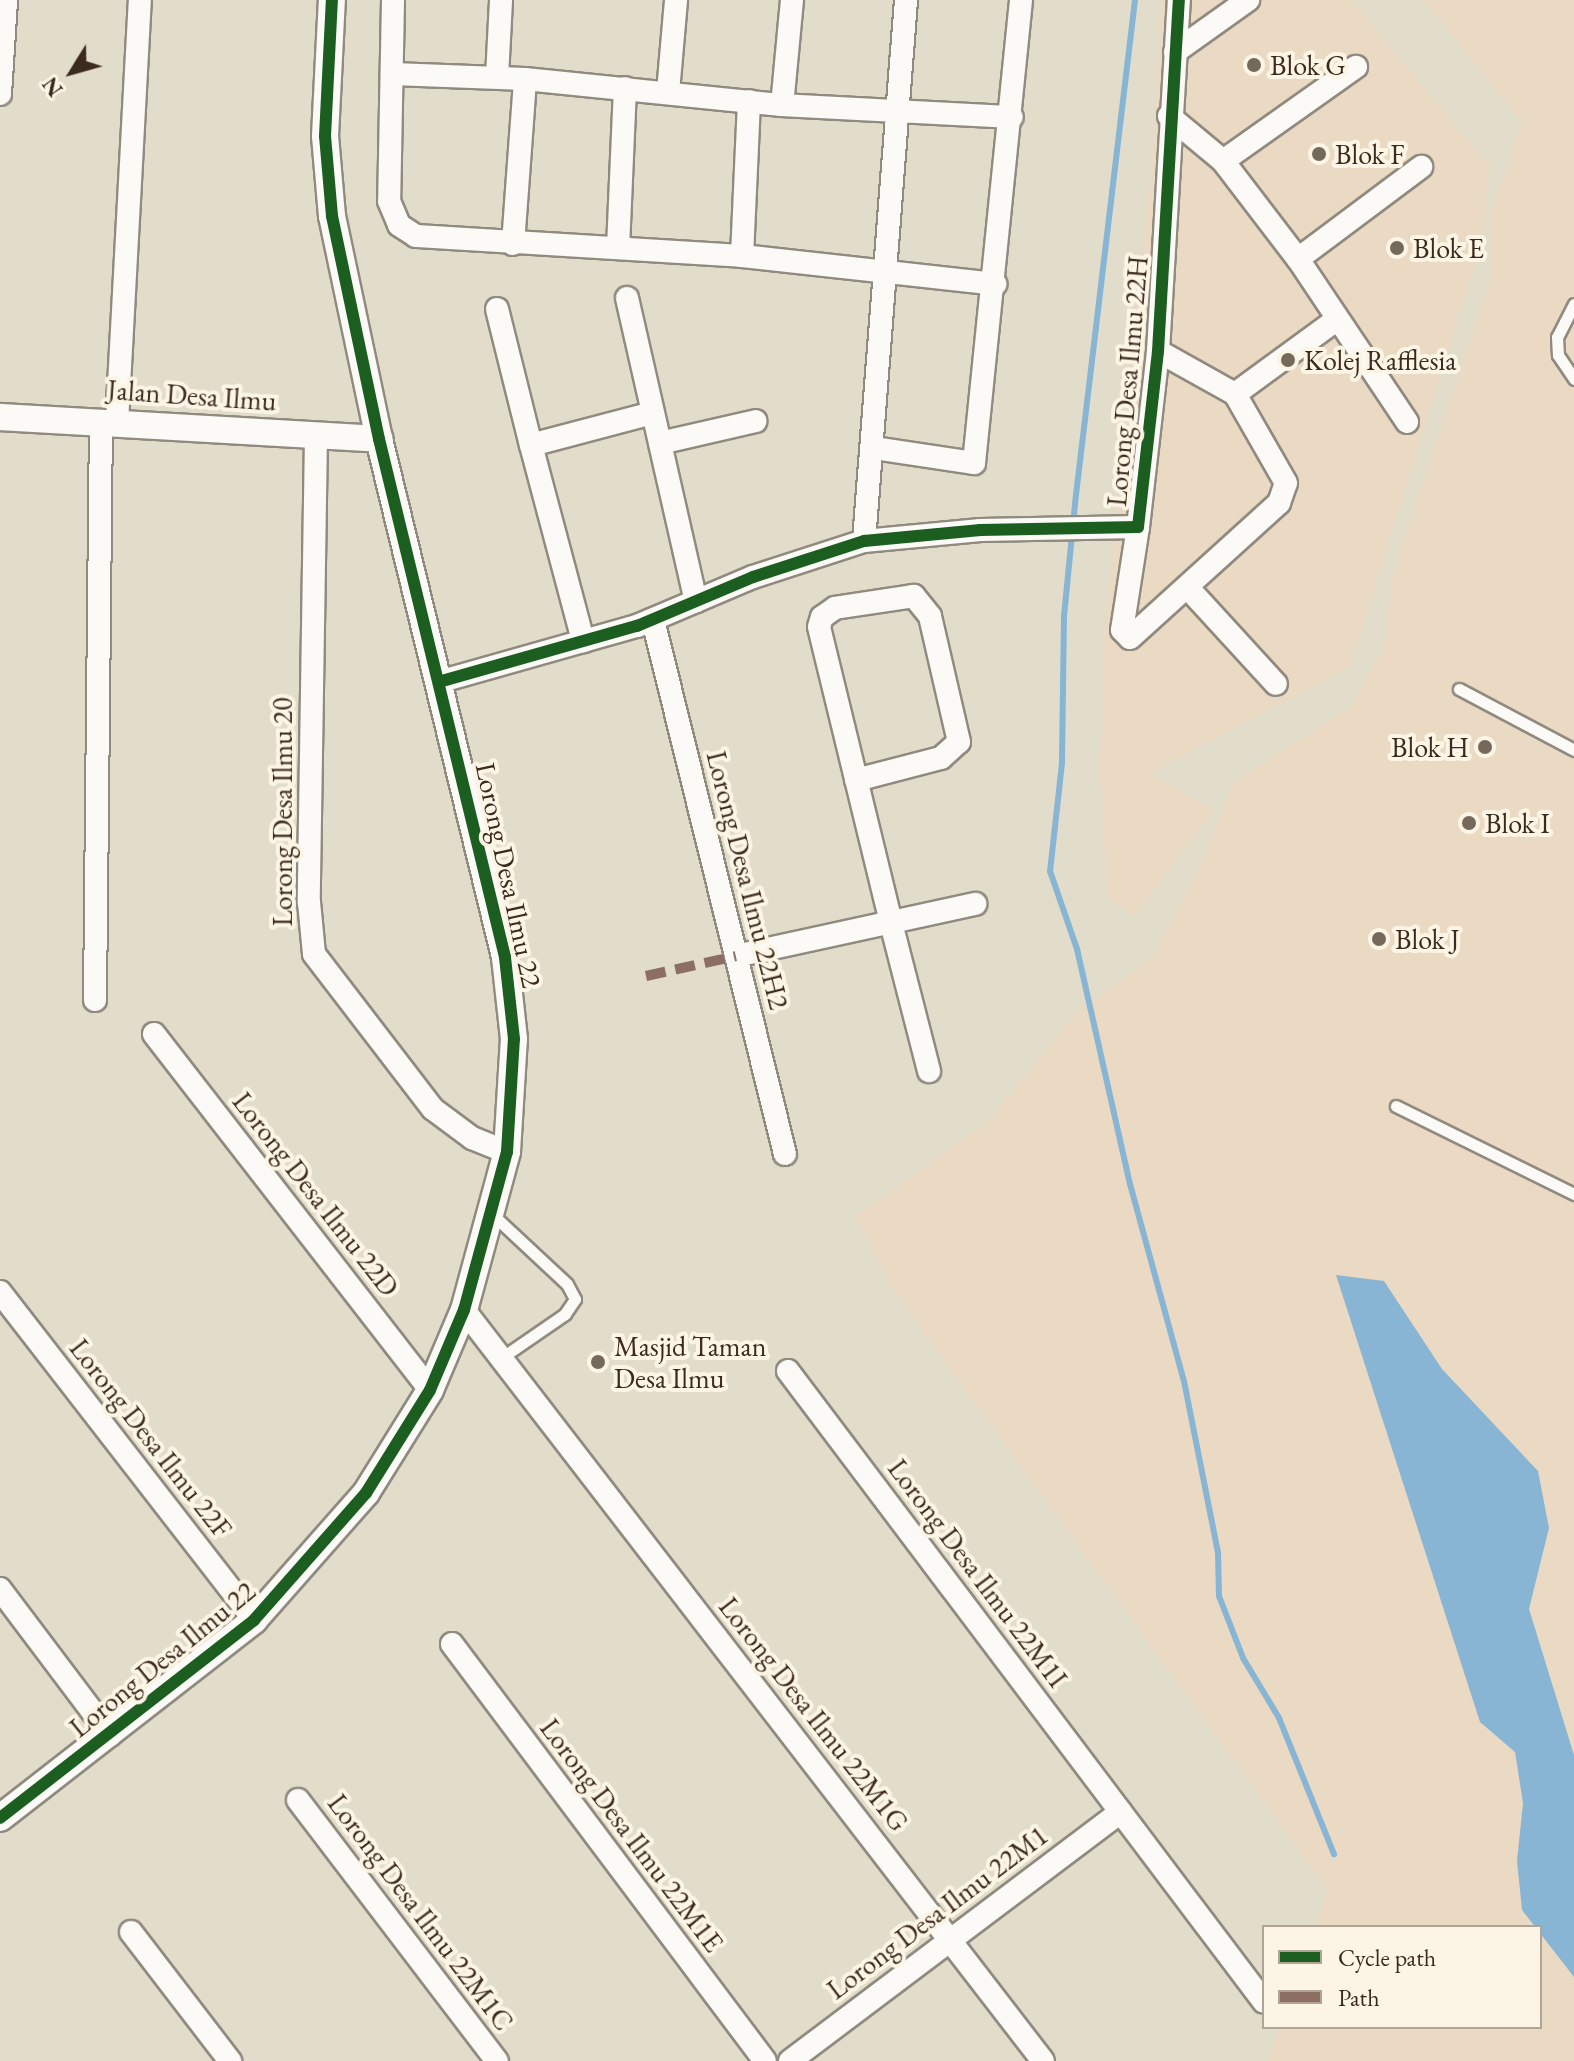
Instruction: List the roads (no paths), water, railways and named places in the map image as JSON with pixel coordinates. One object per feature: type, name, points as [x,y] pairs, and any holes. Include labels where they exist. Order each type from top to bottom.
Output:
[{"type":"street","points":[[0,94],[6,0]]},
{"type":"street","points":[[95,1000],[109,421],[140,0]]},
{"type":"street","name":"Lorong Desa Ilmu 22","points":[[0,1818],[254,1620],[366,1493],[430,1390],[464,1310],[493,1215],[507,1152],[513,1011],[496,912],[442,681],[379,439],[332,216],[325,136],[332,0]]},
{"type":"street","points":[[393,0],[389,201],[394,217],[416,236],[742,256],[995,284]]},
{"type":"street","points":[[497,77],[501,0]]},
{"type":"street","points":[[668,92],[676,0]]},
{"type":"street","points":[[782,105],[792,0]]},
{"type":"street","points":[[864,541],[874,448],[883,273],[906,0]]},
{"type":"street","points":[[874,448],[973,464],[995,284],[1021,0]]},
{"type":"street","name":"Lorong Desa Ilmu 22H","points":[[442,681],[653,620],[696,601],[864,541],[1017,529],[1138,527],[1158,351],[1169,116],[1179,0]]},
{"type":"street","points":[[1175,52],[1248,0]]},
{"type":"street","points":[[1223,161],[1356,67]]},
{"type":"street","points":[[393,74],[497,77],[782,105],[1012,117]]},
{"type":"street","points":[[513,244],[525,79]]},
{"type":"street","points":[[618,248],[625,88]]},
{"type":"street","points":[[742,256],[749,101]]},
{"type":"street","points":[[1169,116],[1223,161],[1298,259],[1407,422]]},
{"type":"street","points":[[1298,259],[1421,167]]},
{"type":"street","points":[[627,298],[696,601]]},
{"type":"street","points":[[497,309],[583,641]]},
{"type":"street","points":[[1235,394],[1336,320]]},
{"type":"street","points":[[1138,527],[1122,632],[1134,638],[1279,503],[1285,490],[1282,471],[1235,394],[1158,351]]},
{"type":"street","points":[[531,445],[652,413]]},
{"type":"street","name":"Jalan Desa Ilmu","points":[[0,417],[379,439]]},
{"type":"street","points":[[660,443],[756,421]]},
{"type":"street","name":"Lorong Desa Ilmu 20","points":[[316,436],[309,902],[314,954],[433,1109],[472,1138],[507,1152]]},
{"type":"street","points":[[1188,588],[1276,684]]},
{"type":"street","points":[[856,780],[941,758],[959,742],[930,616],[914,596],[835,608],[819,623],[856,780],[891,923],[929,1071]]},
{"type":"street","name":"Lorong Desa Ilmu 22H2","points":[[653,620],[785,1154]]},
{"type":"street","points":[[736,956],[975,904]]},
{"type":"street","name":"Lorong Desa Ilmu 22D","points":[[154,1034],[430,1390]]},
{"type":"street","name":"Lorong Desa Ilmu 22F","points":[[0,1292],[254,1620]]},
{"type":"street","name":"Lorong Desa Ilmu 22M1G","points":[[464,1310],[1043,2061]]},
{"type":"street","name":"Lorong Desa Ilmu 22M1I","points":[[788,1371],[1262,1999]]},
{"type":"street","points":[[0,1589],[110,1735]]},
{"type":"street","name":"Lorong Desa Ilmu 22M1E","points":[[452,1644],[765,2061]]},
{"type":"street","name":"Lorong Desa Ilmu 22M1C","points":[[298,1800],[497,2061]]},
{"type":"street","name":"Lorong Desa Ilmu 22M1","points":[[790,2061],[1121,1812]]},
{"type":"street","points":[[131,1932],[230,2061]]},
{"type":"lane","points":[[1574,304],[1557,337],[1558,355],[1574,379]]},
{"type":"lane","points":[[1459,689],[1574,750]]},
{"type":"lane","points":[[1396,1106],[1574,1194]]},
{"type":"lane","points":[[493,1215],[567,1284],[575,1299],[565,1314],[501,1358]]},
{"type":"water","points":[[1336,1275],[1384,1281],[1442,1369],[1538,1471],[1549,1528],[1529,1609],[1574,1755],[1574,1977],[1542,1936],[1542,1925],[1534,1925],[1522,1910],[1517,1861],[1523,1803],[1515,1752],[1480,1722]]},
{"type":"waterway","points":[[1135,0],[1064,616],[1062,763],[1050,871],[1077,949],[1130,1184],[1184,1381],[1218,1552],[1219,1596],[1243,1658],[1279,1718],[1334,1854]]},
{"type":"place","name":"Blok G","points":[[1254,65]]},
{"type":"place","name":"Blok F","points":[[1319,154]]},
{"type":"place","name":"Blok E","points":[[1397,248]]},
{"type":"place","name":"Kolej Rafflesia","points":[[1288,360]]},
{"type":"place","name":"Blok H","points":[[1485,747]]},
{"type":"place","name":"Blok I","points":[[1469,823]]},
{"type":"place","name":"Blok J","points":[[1379,939]]},
{"type":"place","name":"Masjid Taman Desa Ilmu","points":[[598,1362]]}]
